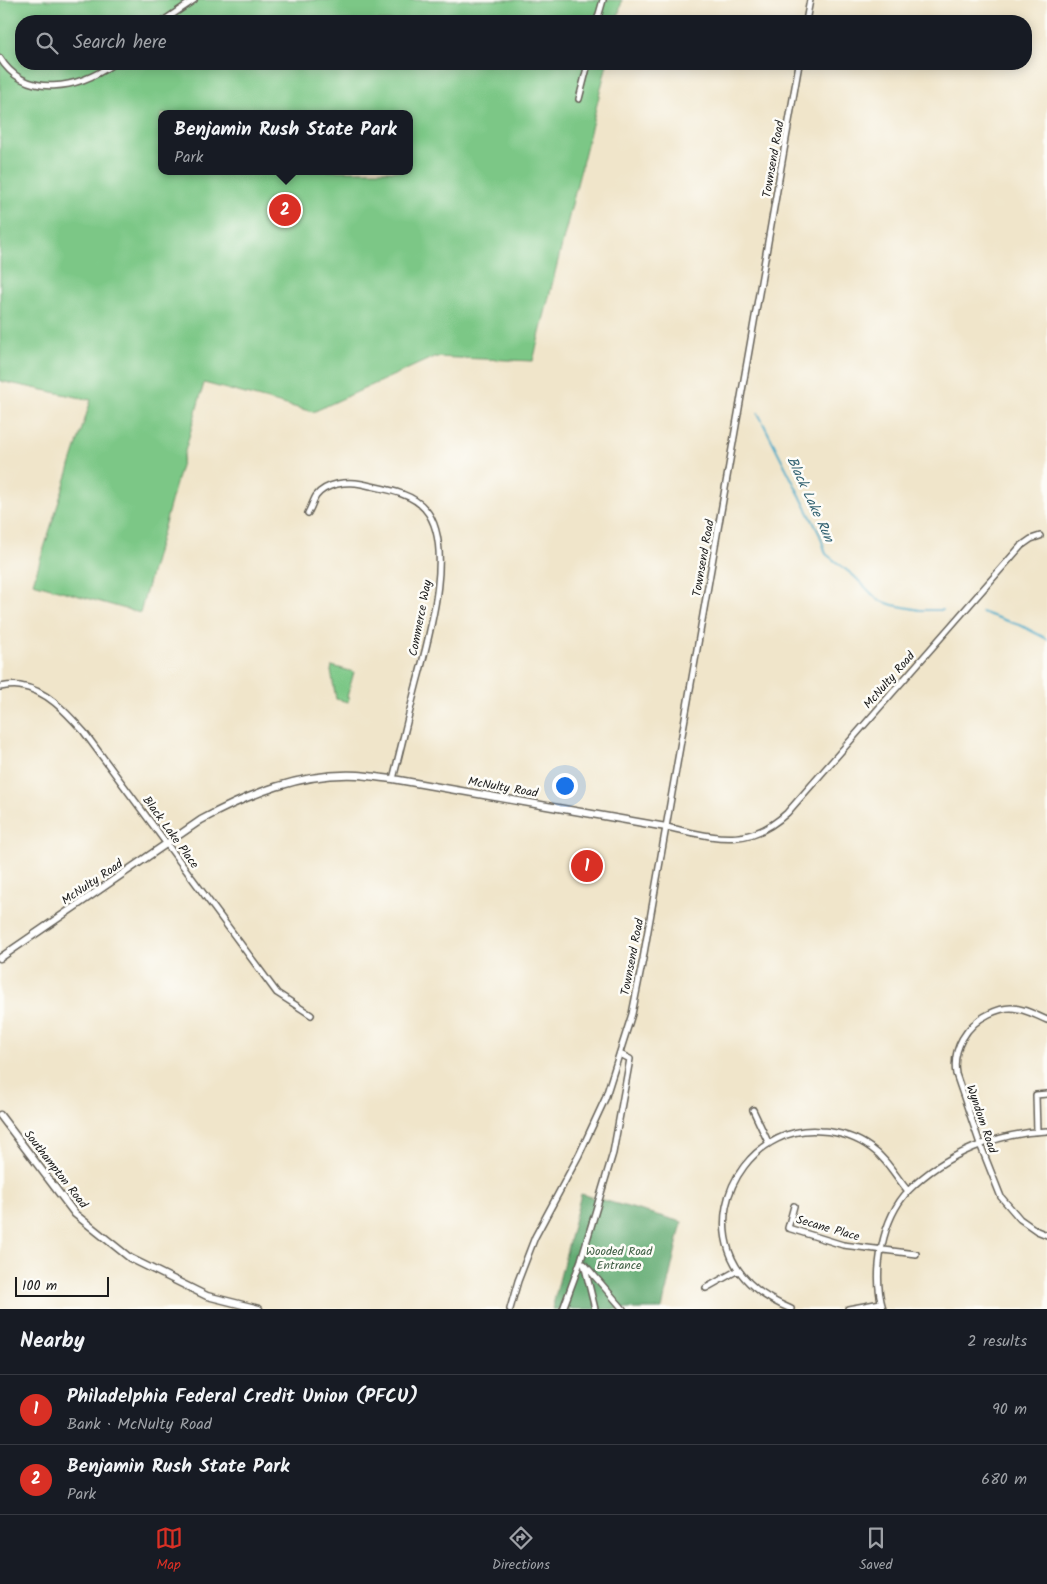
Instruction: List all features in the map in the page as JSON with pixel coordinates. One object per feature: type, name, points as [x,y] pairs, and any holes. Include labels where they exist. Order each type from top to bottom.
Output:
[{"type":"street","points":[[172,15],[194,0]]},
{"type":"street","points":[[599,15],[603,0]]},
{"type":"street","points":[[807,15],[810,0]]},
{"type":"street","points":[[0,58],[6,68],[28,82],[48,86],[74,83],[104,70]]},
{"type":"street","points":[[579,99],[586,70]]},
{"type":"street","name":"Townsend Road","points":[[510,1309],[523,1265],[538,1232],[579,1155],[604,1099],[620,1054],[635,996],[798,70]]},
{"type":"street","name":"Commerce Way","points":[[308,513],[316,497],[324,489],[339,483],[360,484],[412,497],[425,509],[433,521],[438,541],[439,575],[432,621],[393,779]]},
{"type":"street","name":"McNulty Road","points":[[0,958],[167,845],[200,820],[232,803],[285,783],[308,779],[357,775],[393,779],[666,827],[721,839],[753,835],[774,825],[787,813],[1021,546],[1040,536]]},
{"type":"street","name":"Black Lake Place","points":[[0,687],[18,685],[27,688],[42,694],[64,710],[84,732],[277,993],[311,1015]]},
{"type":"street","name":"Wyndom Road","points":[[1047,1020],[1024,1010],[1009,1008],[1002,1009],[980,1019],[964,1033],[954,1064],[980,1144],[1001,1197],[1020,1219],[1037,1231],[1047,1235]]},
{"type":"street","points":[[563,1309],[581,1260],[615,1143],[630,1059],[620,1054]]},
{"type":"street","points":[[1037,1132],[1036,1095],[1047,1094]]},
{"type":"street","points":[[753,1110],[768,1142]]},
{"type":"street","name":"Southampton Road","points":[[0,1115],[75,1214],[130,1258],[207,1296],[258,1309]]},
{"type":"street","points":[[791,1309],[772,1302],[754,1289],[738,1270],[729,1251],[725,1230],[726,1211],[731,1190],[741,1169],[768,1142],[783,1135],[811,1130],[832,1132],[854,1138],[873,1149],[887,1162],[908,1191]]},
{"type":"street","points":[[848,1309],[882,1306],[878,1281],[880,1251],[895,1212],[908,1191],[944,1162],[980,1144],[1047,1131]]},
{"type":"street","name":"Secane Place","points":[[794,1206],[788,1228],[843,1246],[916,1254]]},
{"type":"street","points":[[581,1260],[623,1309]]},
{"type":"street","points":[[585,1265],[595,1309]]},
{"type":"street","points":[[706,1288],[738,1270]]},
{"type":"green space","points":[[0,0],[622,0],[618,15],[15,15],[15,70],[606,70],[533,361],[434,357],[313,412],[204,383],[140,613],[33,583],[91,400],[0,381]]},
{"type":"green space","points":[[332,666],[354,672],[347,697],[349,698],[348,702],[336,699],[331,671]]},
{"type":"green space","name":"Wooded Road Entrance","points":[[581,1194],[682,1222],[662,1309],[552,1309]]},
{"type":"waterway","name":"Black Lake Run","points":[[758,413],[820,535],[826,554],[854,576],[878,600],[920,610],[943,610]]},
{"type":"waterway","name":"Black Lake Run","points":[[981,612],[1022,626],[1047,639]]},
{"type":"place","name":"Benjamin Rush State Park","points":[[285,210]]},
{"type":"place","name":"Philadelphia Federal Credit Union (PFCU)","points":[[587,866]]}]
